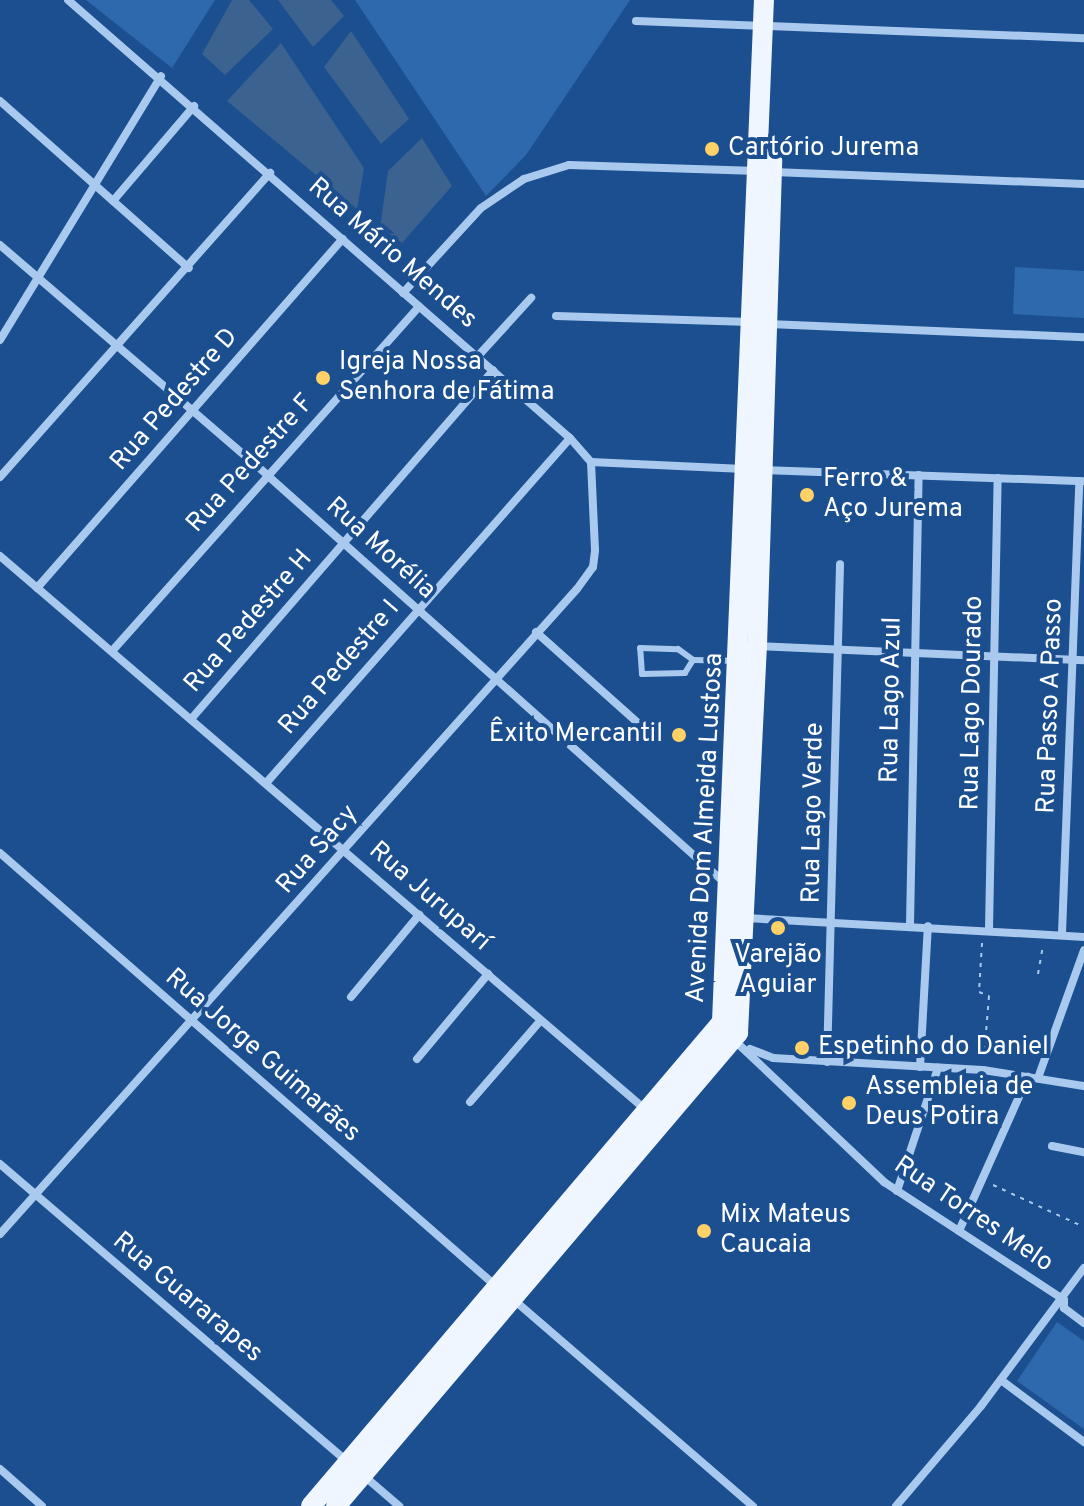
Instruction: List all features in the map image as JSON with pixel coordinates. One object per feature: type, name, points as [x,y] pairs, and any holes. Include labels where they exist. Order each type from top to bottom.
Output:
[{"type":"main road","name":"Avenida Dom Almeida Lustosa","points":[[764,0],[770,25]]},
{"type":"main road","name":"Avenida Dom Almeida Lustosa","points":[[505,1293],[740,1044],[745,917],[740,851],[746,651],[770,25],[777,0]]},
{"type":"main road","name":"Avenida Dom Almeida Lustosa","points":[[311,1506],[356,1469],[505,1293],[722,1022],[729,888],[740,851]]},
{"type":"main road","name":"Avenida Dom Almeida Lustosa","points":[[336,1506],[356,1469]]},
{"type":"street","name":"Rua Mário Mendes","points":[[68,0],[161,76],[403,293],[478,356],[570,438],[591,462]]},
{"type":"street","points":[[636,21],[1084,38]]},
{"type":"street","points":[[0,340],[161,76]]},
{"type":"street","points":[[0,101],[189,268]]},
{"type":"street","points":[[113,201],[194,106]]},
{"type":"street","points":[[403,293],[481,208],[524,179],[569,165],[1084,184]]},
{"type":"street","points":[[0,477],[117,344],[189,268],[270,173]]},
{"type":"street","name":"Rua Pedestre D","points":[[37,588],[343,239]]},
{"type":"street","name":"Rua Morélia","points":[[0,245],[419,609],[729,888]]},
{"type":"street","points":[[478,356],[531,298]]},
{"type":"street","name":"Rua Pedestre F","points":[[113,650],[419,306]]},
{"type":"street","points":[[556,316],[1084,337]]},
{"type":"street","name":"Rua Pedestre H","points":[[192,718],[493,370]]},
{"type":"street","name":"Rua Pedestre I","points":[[267,782],[570,438]]},
{"type":"street","points":[[591,462],[1081,481]]},
{"type":"street","name":"Rua Sacy","points":[[0,1234],[193,1023],[593,567],[591,462]]},
{"type":"street","name":"Rua Lago Azul","points":[[910,925],[912,654],[919,475]]},
{"type":"street","name":"Rua Lago Dourado","points":[[986,929],[998,478]]},
{"type":"street","name":"Rua Passo A Passo","points":[[1062,933],[1081,481]]},
{"type":"street","name":"Rua Juruparí","points":[[0,556],[649,1112]]},
{"type":"street","name":"Rua Lago Verde","points":[[827,1062],[840,564]]},
{"type":"street","points":[[536,632],[636,721]]},
{"type":"street","points":[[746,651],[837,651],[1084,660]]},
{"type":"street","name":"Rua Jorge Guimarães","points":[[0,853],[753,1506]]},
{"type":"street","points":[[351,997],[419,915]]},
{"type":"street","points":[[745,917],[832,919],[1062,933],[1084,937]]},
{"type":"street","points":[[920,1067],[928,926]]},
{"type":"street","points":[[1038,1078],[1084,950]]},
{"type":"street","points":[[417,1059],[488,974]]},
{"type":"street","points":[[470,1102],[541,1020]]},
{"type":"street","points":[[740,1044],[773,1058],[983,1070],[1084,1086]]},
{"type":"street","name":"Rua Torres Melo","points":[[740,1044],[897,1191],[1064,1300],[1064,1308],[1084,1323]]},
{"type":"street","points":[[897,1191],[938,1068]]},
{"type":"street","points":[[959,1231],[1028,1077]]},
{"type":"street","points":[[1052,1146],[1084,1152]]},
{"type":"street","name":"Rua Guararapes","points":[[0,1164],[399,1506]]},
{"type":"street","points":[[896,1506],[1001,1380],[1064,1300],[1084,1268]]},
{"type":"street","points":[[1001,1380],[1084,1442]]},
{"type":"street","points":[[0,1469],[42,1506]]},
{"type":"lane","points":[[693,660],[685,673],[642,674],[638,652],[678,649],[693,660],[746,651]]},
{"type":"path","points":[[983,1070],[989,996],[979,992],[986,929]]},
{"type":"path","points":[[1038,974],[1046,932]]},
{"type":"path","points":[[984,1181],[1084,1227]]},
{"type":"shaded area","points":[[86,0],[215,0],[172,68]]},
{"type":"shaded area","points":[[232,0],[249,0],[273,29],[225,75],[202,54]]},
{"type":"shaded area","points":[[278,0],[331,0],[344,16],[313,47]]},
{"type":"shaded area","points":[[355,0],[630,0],[526,155],[486,196]]},
{"type":"shaded area","points":[[351,31],[409,119],[381,144],[324,67]]},
{"type":"shaded area","points":[[281,43],[364,168],[357,209],[227,101]]},
{"type":"shaded area","points":[[422,138],[452,186],[402,243],[380,228],[388,171]]},
{"type":"shaded area","points":[[1015,267],[1084,271],[1084,318],[1013,314]]},
{"type":"shaded area","points":[[1057,1322],[1084,1341],[1084,1429],[1017,1381]]},
{"type":"place","name":"Cartório Jurema","points":[[712,149]]},
{"type":"place","name":"Igreja Nossa Senhora de Fátima","points":[[323,378]]},
{"type":"place","name":"Ferro & Aço Jurema","points":[[807,495]]},
{"type":"place","name":"Êxito Mercantil","points":[[679,735]]},
{"type":"place","name":"Varejão Aguiar","points":[[778,928]]},
{"type":"place","name":"Espetinho do Daniel","points":[[802,1048]]},
{"type":"place","name":"Assembleia de Deus Potira","points":[[849,1103]]},
{"type":"place","name":"Mix Mateus Caucaia","points":[[704,1231]]}]
